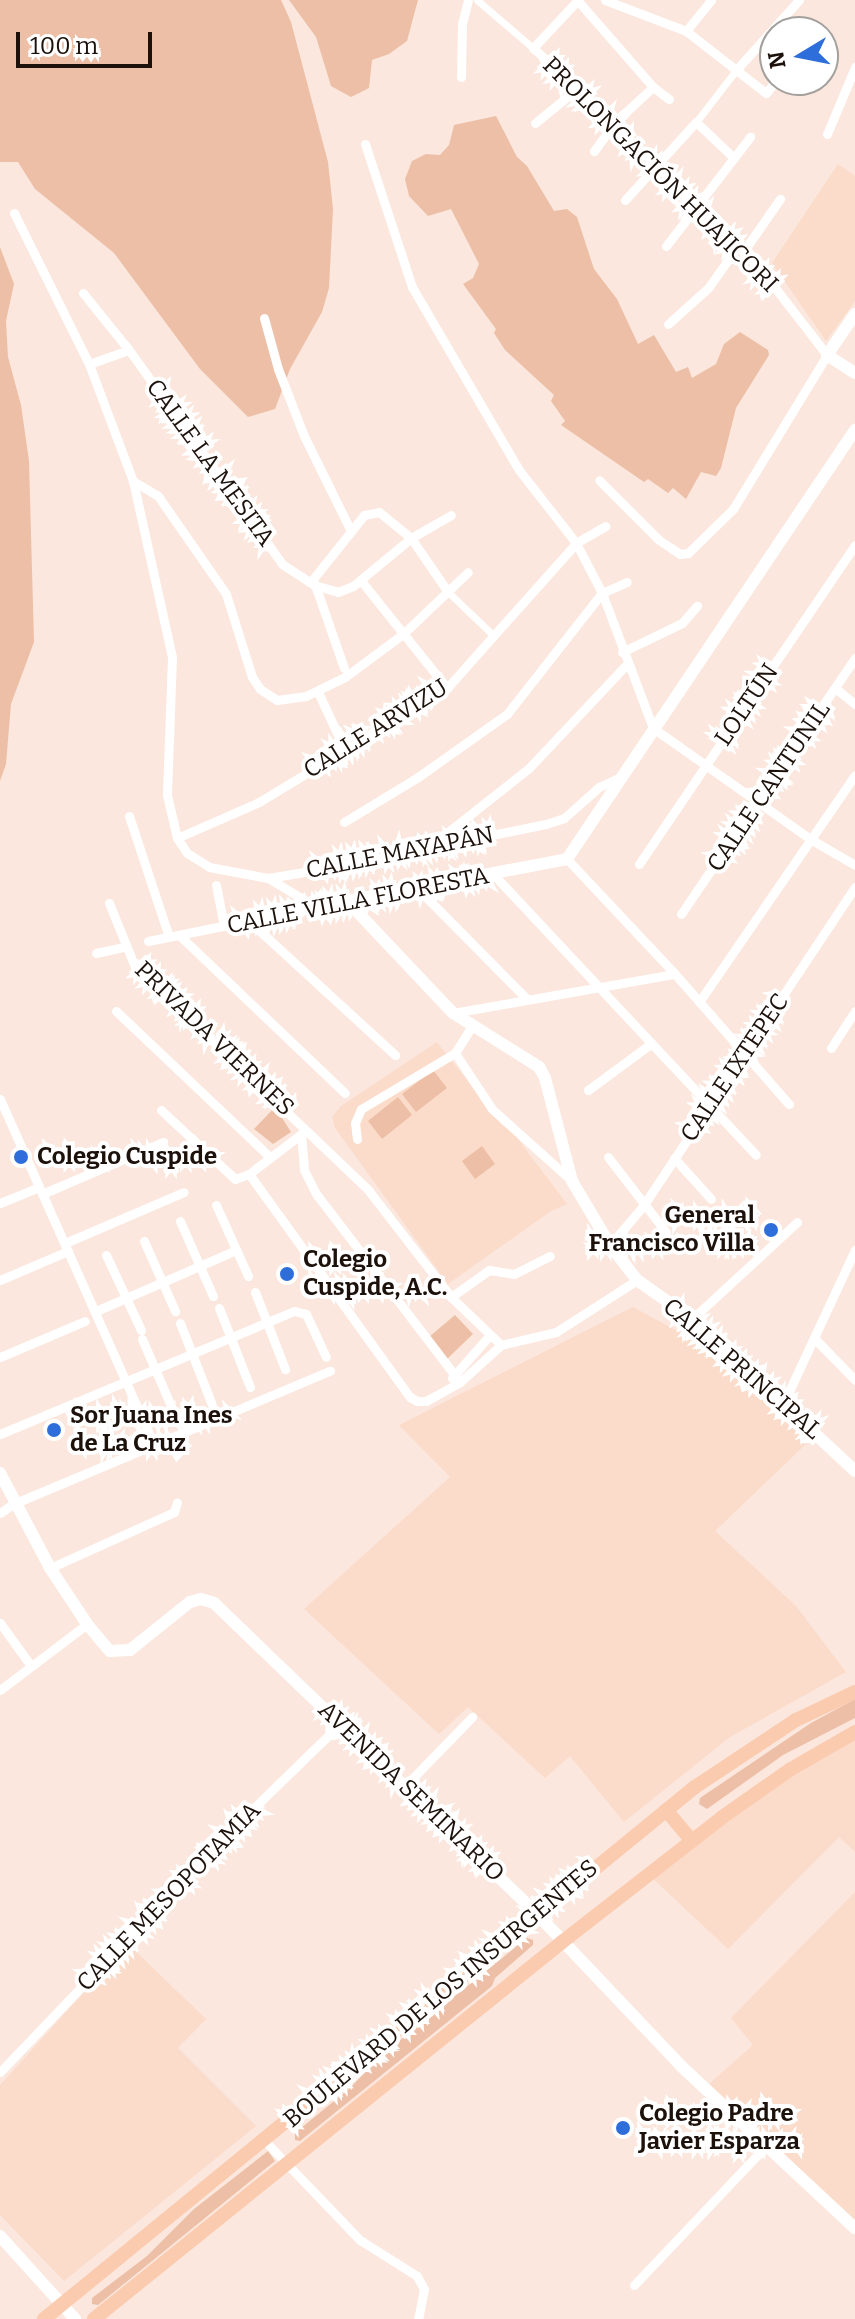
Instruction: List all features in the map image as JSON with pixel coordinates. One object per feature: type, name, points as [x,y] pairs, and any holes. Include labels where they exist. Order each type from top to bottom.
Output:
[{"type":"main road","name":"BOULEVARD DE LOS INSURGENTES","points":[[44,2319],[666,1810],[784,1728],[855,1692]]},
{"type":"main road","name":"BOULEVARD DE LOS INSURGENTES","points":[[94,2319],[692,1841],[791,1769],[855,1732]]},
{"type":"main road","points":[[666,1810],[692,1841]]},
{"type":"street","points":[[461,77],[462,24],[468,0]]},
{"type":"street","points":[[477,0],[533,48]]},
{"type":"street","points":[[578,0],[653,87],[669,99]]},
{"type":"street","name":"PROLONGACIÓN HUAJICORI","points":[[578,0],[533,48],[578,88],[694,207],[741,249],[827,355]]},
{"type":"street","points":[[605,0],[686,31],[759,87]]},
{"type":"street","points":[[686,31],[711,0]]},
{"type":"street","points":[[625,200],[799,0]]},
{"type":"street","points":[[827,134],[855,67]]},
{"type":"street","points":[[594,151],[614,123],[653,87]]},
{"type":"street","points":[[535,123],[578,88]]},
{"type":"street","points":[[696,122],[734,158]]},
{"type":"street","points":[[666,246],[750,137]]},
{"type":"street","points":[[365,144],[412,287],[519,470],[576,543],[602,593],[653,728],[812,840],[855,865]]},
{"type":"street","points":[[668,324],[713,282],[780,199]]},
{"type":"street","points":[[14,213],[49,277],[89,364],[133,481],[172,657],[167,784],[177,838]]},
{"type":"street","name":"CALLE LA MESITA","points":[[83,293],[129,350],[282,564],[314,585]]},
{"type":"street","points":[[599,480],[658,539],[680,554],[688,553],[733,509],[855,314]]},
{"type":"street","points":[[264,318],[278,369],[304,436],[350,529]]},
{"type":"street","points":[[89,364],[129,350]]},
{"type":"street","points":[[827,355],[855,373]]},
{"type":"street","name":"CALLE MAYAPÁN","points":[[567,859],[855,430]]},
{"type":"street","points":[[133,481],[158,496],[226,594],[252,677],[260,689],[284,701],[318,692],[364,664],[404,633],[468,572]]},
{"type":"street","points":[[344,668],[314,585],[314,575],[329,562],[350,529],[364,515],[379,512],[411,538],[448,592],[492,634]]},
{"type":"street","points":[[314,585],[338,592],[362,582],[411,538],[451,515]]},
{"type":"street","name":"CALLE ARVIZU","points":[[177,838],[259,802],[447,688],[576,543],[605,526]]},
{"type":"street","name":"LOLTÚN","points":[[639,864],[855,545]]},
{"type":"street","points":[[362,582],[447,688]]},
{"type":"street","points":[[344,822],[418,777],[507,714],[602,593],[627,582]]},
{"type":"street","points":[[622,652],[682,623],[697,606]]},
{"type":"street","name":"CALLE CANTUNIL","points":[[681,914],[760,803],[855,658]]},
{"type":"street","points":[[426,849],[521,776],[627,664]]},
{"type":"street","points":[[835,688],[855,704]]},
{"type":"street","points":[[318,692],[344,748]]},
{"type":"street","points":[[699,1002],[855,775]]},
{"type":"street","name":"CALLE MAYAPÁN","points":[[177,838],[199,863],[268,878],[546,824],[564,818],[599,787],[620,777]]},
{"type":"street","points":[[129,816],[174,936],[345,1093]]},
{"type":"street","points":[[567,859],[675,974],[789,1104]]},
{"type":"street","name":"CALLE VILLA FLORESTA","points":[[148,941],[567,859]]},
{"type":"street","points":[[494,875],[756,1155]]},
{"type":"street","points":[[268,878],[316,907]]},
{"type":"street","points":[[216,885],[224,926]]},
{"type":"street","name":"CALLE IXTEPEC","points":[[610,1245],[643,1206],[711,1107],[855,887]]},
{"type":"street","points":[[417,888],[526,998]]},
{"type":"street","name":"CALLE PRINCIPAL","points":[[347,901],[453,1013],[539,1067],[545,1078],[572,1181],[610,1245],[637,1280],[692,1319],[855,1471]]},
{"type":"street","name":"PRIVADA VIERNES","points":[[109,903],[124,947],[135,967],[369,1191],[451,1297],[501,1345]]},
{"type":"street","points":[[250,922],[395,1055]]},
{"type":"street","points":[[96,953],[124,947]]},
{"type":"street","points":[[453,1013],[675,974]]},
{"type":"street","points":[[116,1011],[270,1157]]},
{"type":"street","points":[[831,1048],[855,1011]]},
{"type":"street","points":[[357,1139],[355,1123],[361,1109],[455,1053],[472,1026]]},
{"type":"street","points":[[588,1090],[652,1043]]},
{"type":"street","points":[[455,1053],[492,1109],[572,1181]]},
{"type":"street","points":[[0,1099],[5,1124],[67,1247],[154,1445]]},
{"type":"street","points":[[161,1110],[235,1179],[249,1174],[305,1132]]},
{"type":"street","points":[[305,1132],[304,1170],[309,1183],[456,1378]]},
{"type":"street","points":[[0,1203],[41,1191],[163,1142]]},
{"type":"street","points":[[608,1157],[666,1232]]},
{"type":"street","points":[[674,1158],[711,1199]]},
{"type":"street","points":[[249,1174],[410,1397],[426,1401],[449,1386],[489,1336]]},
{"type":"street","points":[[0,1280],[184,1192]]},
{"type":"street","points":[[216,1205],[248,1276]]},
{"type":"street","points":[[180,1221],[213,1296]]},
{"type":"street","points":[[692,1319],[797,1222]]},
{"type":"street","points":[[144,1241],[175,1311]]},
{"type":"street","points":[[96,1311],[236,1250]]},
{"type":"street","points":[[784,1402],[855,1250]]},
{"type":"street","points":[[106,1255],[177,1420]]},
{"type":"street","points":[[451,1297],[489,1270],[514,1274],[550,1256]]},
{"type":"street","points":[[456,1378],[501,1345],[556,1332],[637,1280]]},
{"type":"street","points":[[255,1292],[285,1369]]},
{"type":"street","points":[[219,1308],[250,1387]]},
{"type":"street","points":[[0,1434],[126,1379],[301,1310],[306,1314],[326,1357]]},
{"type":"street","points":[[0,1357],[85,1321]]},
{"type":"street","points":[[180,1323],[212,1405]]},
{"type":"street","points":[[814,1338],[854,1375]]},
{"type":"street","points":[[0,1513],[13,1504],[330,1371]]},
{"type":"street","points":[[0,1473],[13,1504],[87,1624],[0,1690]]},
{"type":"street","points":[[50,1568],[174,1512],[177,1502]]},
{"type":"street","name":"AVENIDA SEMINARIO","points":[[87,1624],[110,1651],[130,1650],[190,1602],[201,1599],[214,1603],[537,1914],[681,2066],[855,2228]]},
{"type":"street","points":[[0,1623],[31,1666]]},
{"type":"street","points":[[406,1785],[472,1717]]},
{"type":"street","name":"CALLE MESOPOTAMIA","points":[[0,2072],[228,1833],[340,1724]]},
{"type":"street","points":[[264,2140],[360,2240],[422,2282],[418,2319]]},
{"type":"street","points":[[634,2285],[767,2145]]},
{"type":"street","points":[[0,2236],[75,2319]]},
{"type":"shaded area","points":[[0,0],[281,0],[291,22],[328,162],[333,209],[329,288],[322,312],[290,369],[275,409],[248,417],[200,369],[114,253],[35,189],[18,162],[0,162]]},
{"type":"shaded area","points":[[289,0],[418,0],[407,41],[389,54],[372,60],[369,88],[351,97],[331,86],[316,37]]},
{"type":"shaded area","points":[[496,116],[517,157],[527,166],[554,211],[567,209],[577,217],[594,269],[617,299],[638,344],[654,335],[676,372],[688,367],[692,378],[716,364],[724,344],[740,332],[768,350],[769,355],[736,408],[721,468],[716,476],[701,472],[686,499],[673,488],[668,493],[648,479],[644,482],[561,425],[565,421],[551,401],[554,395],[505,350],[494,333],[496,329],[463,284],[473,278],[479,264],[451,209],[428,216],[409,196],[405,179],[412,161],[426,154],[440,155],[449,145],[454,125]]},
{"type":"shaded area","points":[[838,164],[855,176],[855,301],[826,341],[772,263]]},
{"type":"shaded area","points":[[0,247],[14,284],[6,321],[8,357],[21,405],[29,461],[34,642],[11,704],[6,764],[0,781]]},
{"type":"shaded area","points":[[437,1042],[503,1126],[511,1130],[567,1204],[551,1211],[448,1284],[335,1128],[332,1117],[341,1106]]},
{"type":"shaded area","points":[[433,1070],[447,1088],[416,1112],[402,1094]]},
{"type":"shaded area","points":[[398,1097],[412,1115],[382,1139],[368,1121]]},
{"type":"shaded area","points":[[275,1107],[291,1132],[273,1144],[254,1129]]},
{"type":"shaded area","points":[[482,1146],[495,1164],[475,1179],[462,1161]]},
{"type":"shaded area","points":[[633,1307],[701,1344],[808,1442],[715,1531],[796,1606],[846,1672],[730,1737],[624,1822],[570,1756],[545,1778],[468,1707],[439,1734],[304,1609],[450,1477],[399,1425]]},
{"type":"shaded area","points":[[455,1315],[473,1334],[446,1360],[429,1337]]},
{"type":"shaded area","points":[[855,1699],[855,1718],[783,1755],[707,1809],[699,1804],[700,1798],[811,1723]]},
{"type":"shaded area","points":[[855,1729],[855,1852],[839,1837],[728,1949],[647,1873]]},
{"type":"shaded area","points":[[855,1892],[855,2223],[709,2084],[753,2045],[731,2018]]},
{"type":"shaded area","points":[[527,1938],[533,1940],[533,1945],[495,1978],[492,1986],[300,2141],[295,2140],[295,2133],[350,2088],[382,2055]]},
{"type":"shaded area","points":[[128,1944],[206,2019],[178,2048],[256,2126],[64,2281],[0,2215],[0,2085]]},
{"type":"shaded area","points":[[268,2151],[275,2161],[98,2305],[92,2304],[92,2298],[147,2256],[194,2209]]},
{"type":"place","name":"Colegio Cuspide","points":[[21,1157]]},
{"type":"place","name":"General Francisco Villa","points":[[771,1230]]},
{"type":"place","name":"Colegio Cuspide, A.C.","points":[[287,1274]]},
{"type":"place","name":"Sor Juana Ines de La Cruz","points":[[54,1430]]},
{"type":"place","name":"Colegio Padre Javier Esparza","points":[[623,2128]]}]
